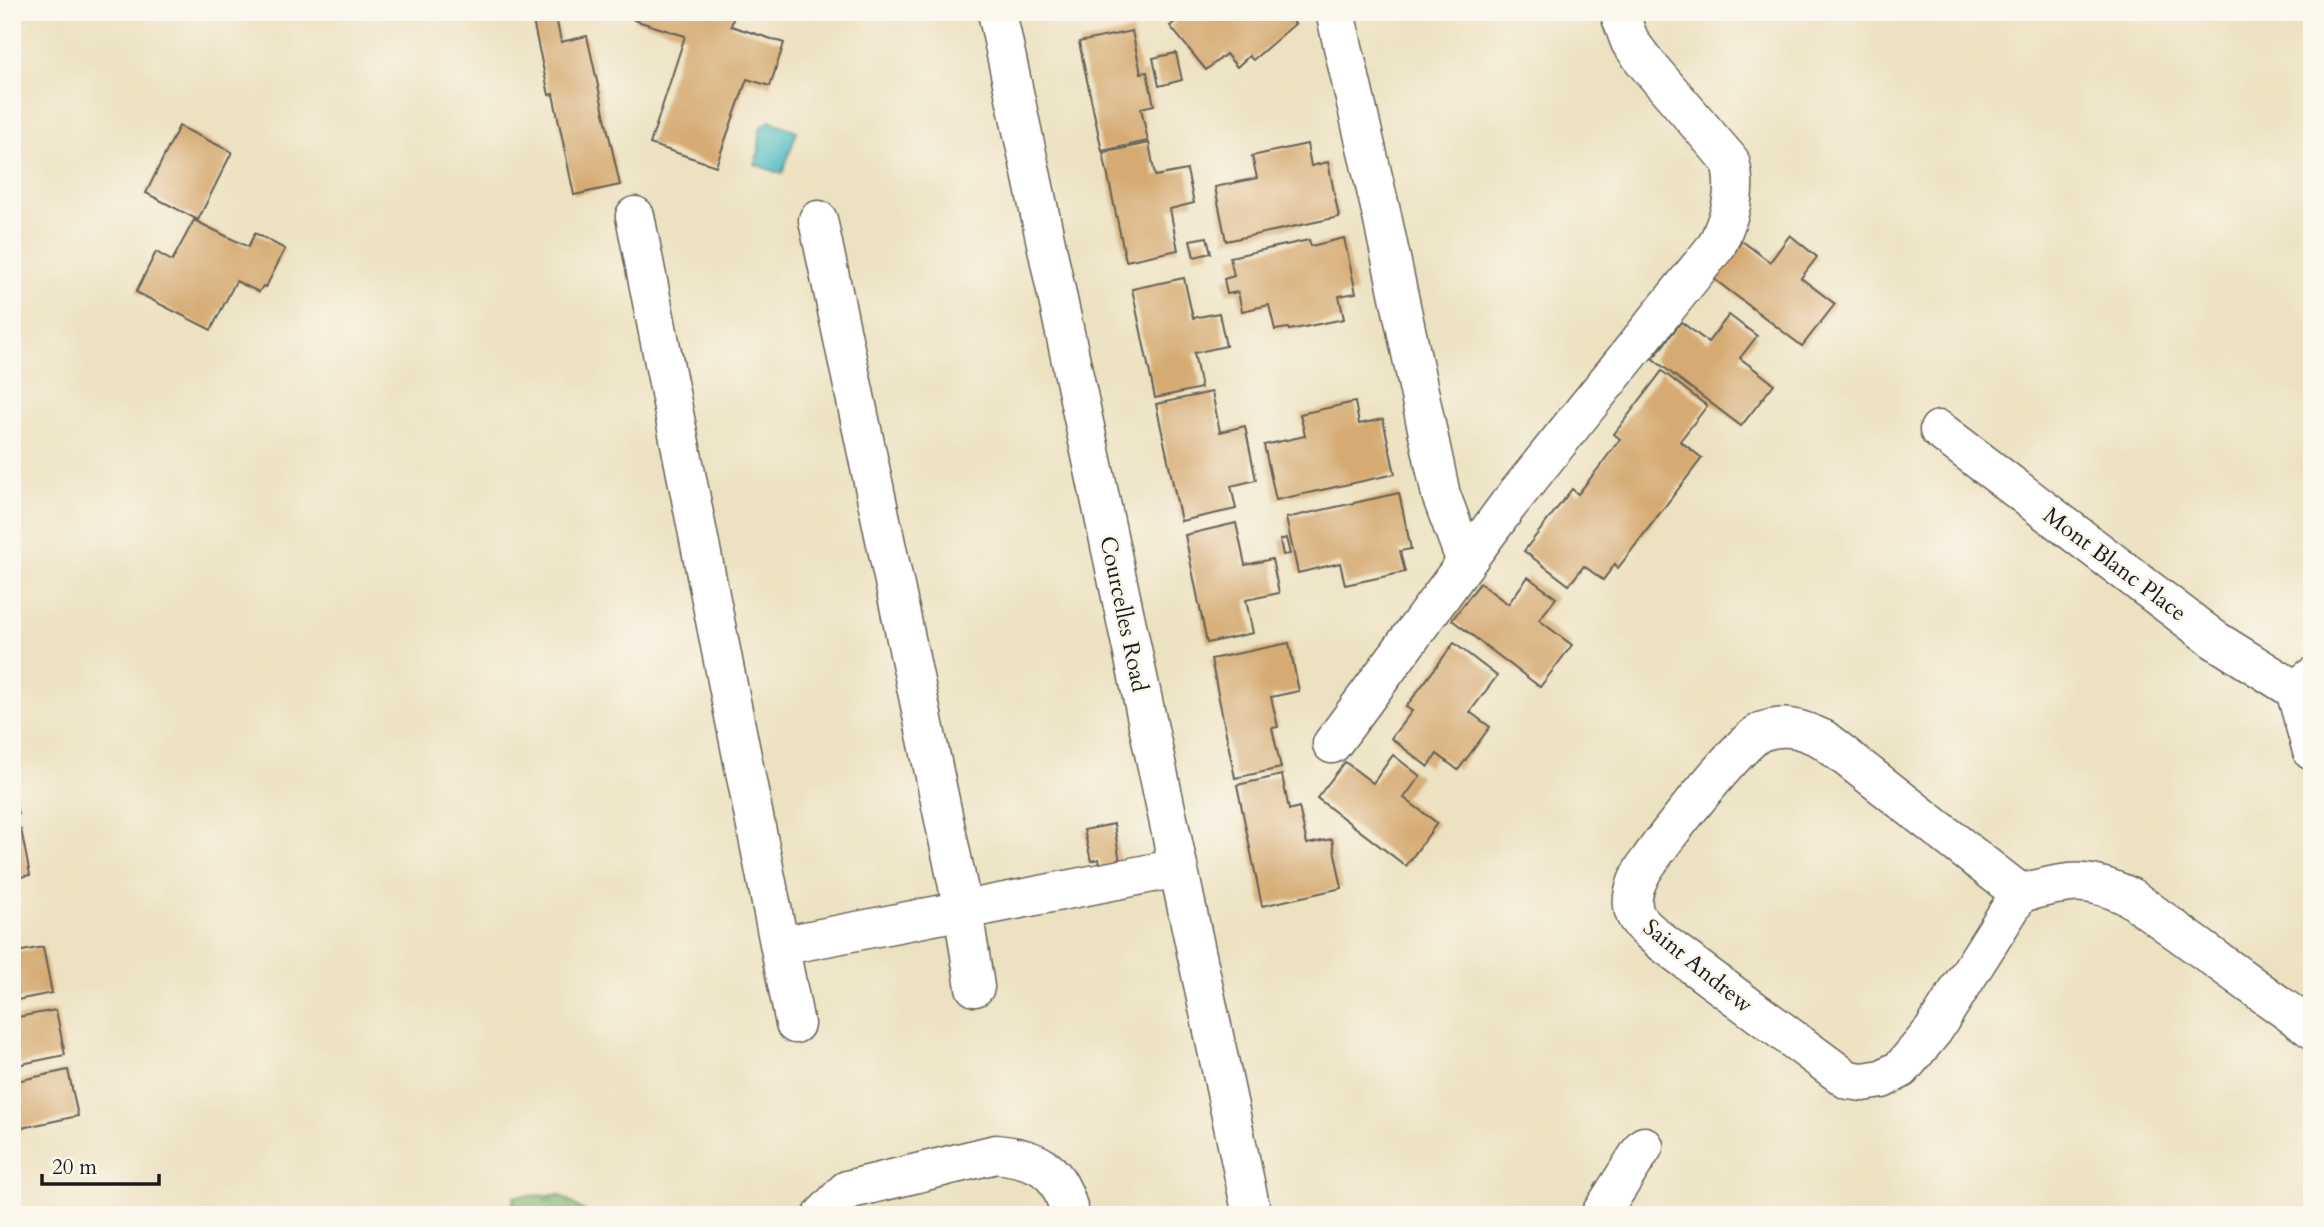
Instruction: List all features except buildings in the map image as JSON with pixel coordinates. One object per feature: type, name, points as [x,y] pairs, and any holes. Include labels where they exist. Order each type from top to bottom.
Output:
[{"type":"street","name":"Courcelles Road","points":[[997,12],[1252,1215]]},
{"type":"street","points":[[1335,12],[1382,216],[1441,495],[1466,562]]},
{"type":"street","points":[[1332,744],[1507,505],[1717,245],[1729,218],[1735,180],[1730,161],[1630,42],[1619,12]]},
{"type":"street","points":[[635,216],[794,1024]]},
{"type":"street","points":[[818,220],[963,910],[975,987]]},
{"type":"street","name":"Mont Blanc Place","points":[[1939,430],[2215,640],[2303,684],[2312,751]]},
{"type":"street","name":"Saint Andrew","points":[[1780,727],[1800,728],[1823,739],[2020,893],[1933,1031],[1901,1069],[1882,1079],[1863,1082],[1848,1080],[1663,943],[1641,924],[1632,907],[1636,884],[1648,862],[1758,733],[1780,727]]},
{"type":"street","points":[[780,946],[1178,868]]},
{"type":"street","points":[[2020,893],[2079,880],[2102,884],[2130,897],[2312,1029]]},
{"type":"street","points":[[1600,1215],[1644,1146]]},
{"type":"street","points":[[823,1215],[847,1190],[996,1154],[1020,1157],[1039,1164],[1056,1176],[1066,1194],[1070,1215]]},
{"type":"green space","points":[[560,1195],[590,1215],[509,1215],[515,1196]]},
{"type":"water","points":[[770,121],[797,131],[782,174],[754,164],[759,152],[760,128]]}]
